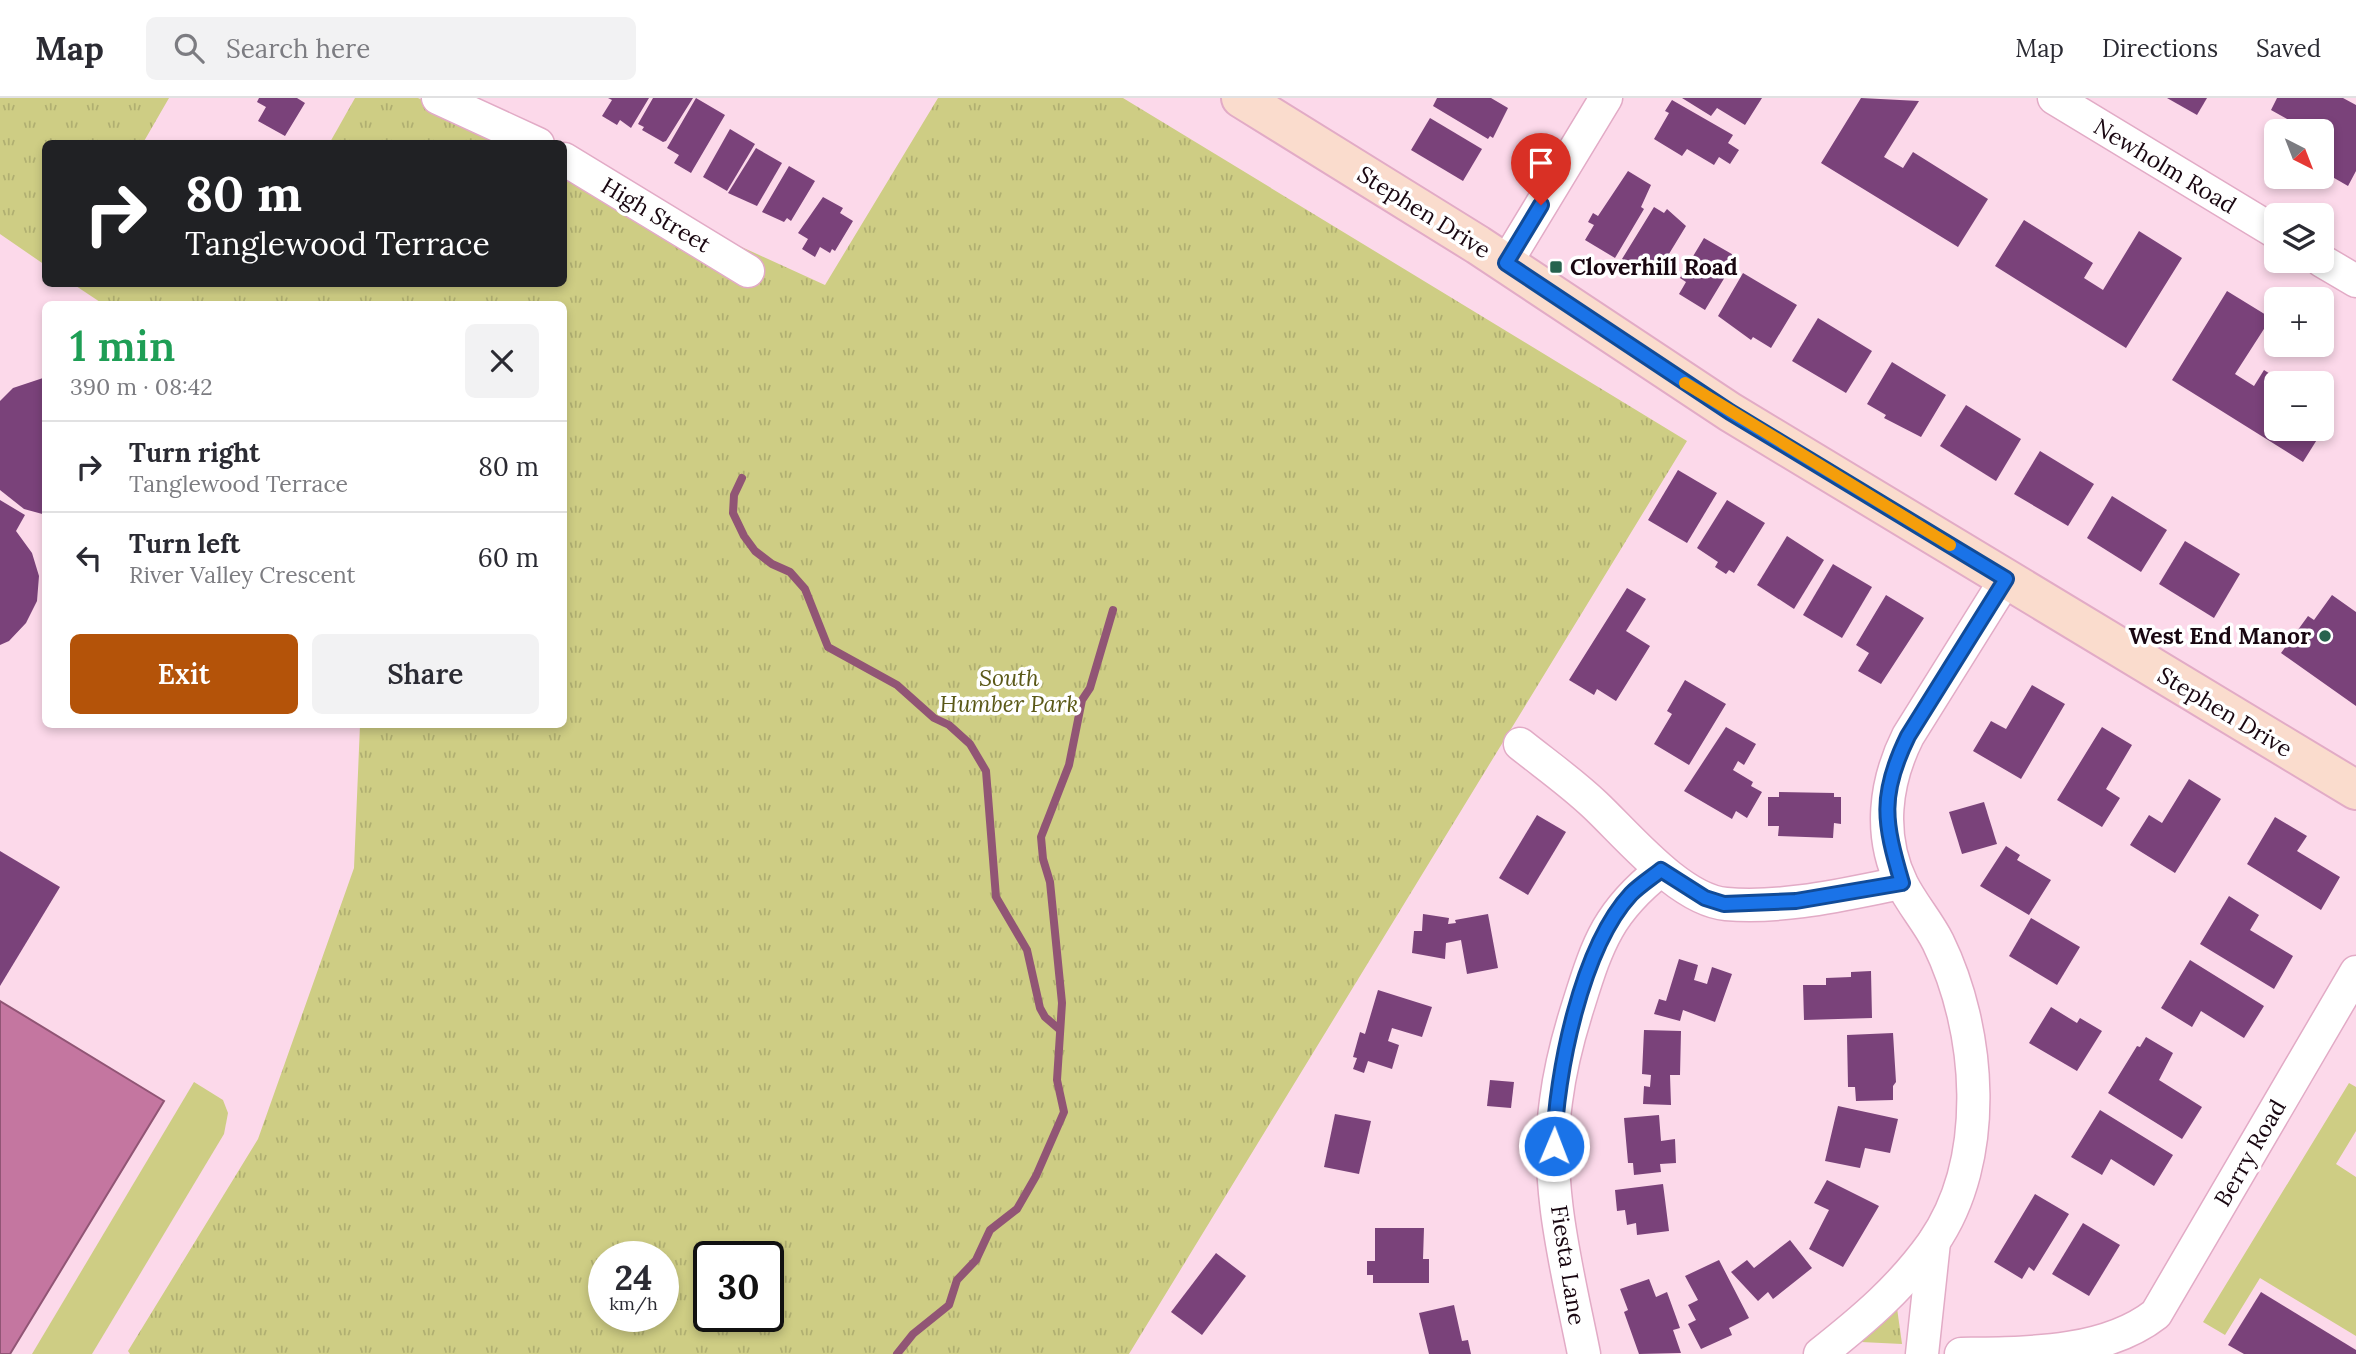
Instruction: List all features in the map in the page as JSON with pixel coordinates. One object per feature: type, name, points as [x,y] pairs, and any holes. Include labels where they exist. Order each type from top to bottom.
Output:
[{"type":"street","points":[[438,98],[529,140]]},
{"type":"street","name":"Stephen Drive","points":[[1241,98],[1506,263],[1730,412],[2356,790]]},
{"type":"street","points":[[1506,263],[1606,98]]},
{"type":"street","name":"Newholm Road","points":[[2054,98],[2264,225]]},
{"type":"street","name":"High Street","points":[[567,161],[748,271]]},
{"type":"street","points":[[2334,268],[2356,281]]},
{"type":"street","points":[[1820,1354],[1877,1309],[1934,1241],[1954,1199],[1968,1150],[1975,1110],[1973,1071],[1965,1022],[1952,976],[1928,925],[1902,883],[1888,834],[1885,809],[1895,761],[1908,736],[2006,579]]},
{"type":"street","points":[[1520,744],[1594,803],[1661,870],[1705,898],[1724,904],[1796,901],[1902,883]]},
{"type":"street","name":"Fiesta Lane","points":[[1584,1354],[1560,1224],[1554,1167],[1555,1102],[1574,1021],[1594,954],[1631,894],[1661,870]]},
{"type":"street","name":"Berry Road","points":[[1961,1354],[2066,1352],[2097,1348],[2139,1331],[2156,1314],[2356,972]]},
{"type":"street","points":[[1922,1354],[1934,1241]]},
{"type":"green space","points":[[0,98],[169,98],[145,140],[42,140],[42,263],[0,234]]},
{"type":"green space","points":[[355,98],[418,98],[507,140],[331,140]]},
{"type":"green space","name":"South Humber Park","points":[[938,98],[1123,98],[1687,441],[1129,1354],[130,1354],[128,1351],[258,1139],[354,868],[360,728],[567,728],[567,301],[98,301],[78,287],[567,287],[567,167],[825,285]]},
{"type":"green space","points":[[194,1082],[223,1100],[228,1113],[224,1134],[92,1354],[32,1354]]},
{"type":"green space","points":[[2349,1083],[2356,1087],[2356,1131],[2336,1164],[2356,1177],[2356,1336],[2260,1278],[2225,1335],[2203,1322]]},
{"type":"green space","points":[[1897,1308],[1902,1344],[1861,1342]]},
{"type":"shaded area","points":[[0,1001],[164,1101],[10,1354],[0,1354]]},
{"type":"building","points":[[259,98],[297,98],[305,103],[285,136],[258,121],[266,107],[257,102]]},
{"type":"building","points":[[608,98],[649,98],[631,128],[620,120],[617,125],[602,116],[612,100]]},
{"type":"building","points":[[653,98],[693,98],[663,142],[642,130],[644,127],[638,124]]},
{"type":"building","points":[[696,98],[725,115],[691,173],[674,163],[679,155],[667,148]]},
{"type":"building","points":[[1437,98],[1491,98],[1508,108],[1493,138],[1490,136],[1488,139],[1433,106]]},
{"type":"building","points":[[1682,98],[1762,98],[1745,125],[1717,108],[1711,116]]},
{"type":"building","points":[[1861,98],[1919,101],[1884,157],[1903,168],[1913,152],[1988,199],[1958,247],[1821,163]]},
{"type":"building","points":[[2167,98],[2207,98],[2197,115]]},
{"type":"building","points":[[2277,98],[2343,98],[2356,105],[2356,171],[2348,186],[2334,178],[2334,119],[2287,119],[2271,110]]},
{"type":"building","points":[[1672,100],[1733,135],[1728,143],[1739,150],[1730,164],[1719,157],[1714,165],[1687,149],[1682,156],[1654,139],[1669,113],[1665,111]]},
{"type":"building","points":[[1430,118],[1482,149],[1463,181],[1411,150]]},
{"type":"building","points":[[730,129],[755,144],[727,191],[703,177]]},
{"type":"building","points":[[756,148],[782,163],[757,206],[728,193]]},
{"type":"building","points":[[789,166],[815,181],[791,221],[787,218],[784,222],[762,212]]},
{"type":"building","points":[[1628,171],[1651,185],[1641,207],[1644,209],[1615,258],[1585,240],[1594,225],[1588,222],[1593,213],[1598,216]]},
{"type":"building","points":[[823,197],[843,208],[840,213],[853,221],[835,251],[832,249],[830,253],[820,247],[815,257],[802,249],[808,239],[798,233]]},
{"type":"building","points":[[1654,207],[1664,213],[1667,209],[1686,226],[1661,267],[1655,263],[1648,275],[1622,259]]},
{"type":"building","points":[[2024,220],[2093,263],[2084,278],[2103,290],[2139,231],[2182,258],[2126,348],[1995,266]]},
{"type":"building","points":[[1704,238],[1737,257],[1705,310],[1679,294],[1686,282],[1680,278]]},
{"type":"building","points":[[1743,273],[1797,305],[1771,348],[1753,337],[1751,340],[1718,316]]},
{"type":"building","points":[[2227,291],[2264,314],[2264,329],[2235,374],[2254,386],[2266,371],[2264,438],[2172,380]]},
{"type":"building","points":[[1818,318],[1872,351],[1846,393],[1792,361]]},
{"type":"building","points":[[1892,362],[1946,395],[1921,437],[1884,418],[1886,415],[1867,404]]},
{"type":"building","points":[[42,378],[42,514],[24,509],[0,490],[0,401],[13,388]]},
{"type":"building","points":[[1966,405],[2021,439],[1996,481],[1940,446]]},
{"type":"building","points":[[2269,441],[2316,441],[2303,462]]},
{"type":"building","points":[[2040,451],[2094,484],[2068,526],[2014,494]]},
{"type":"building","points":[[1678,470],[1717,493],[1687,543],[1648,520]]},
{"type":"building","points":[[2112,496],[2167,530],[2141,572],[2087,538]]},
{"type":"building","points":[[0,500],[25,515],[16,531],[32,553],[39,576],[37,601],[26,623],[9,641],[0,645]]},
{"type":"building","points":[[1727,500],[1765,523],[1734,573],[1729,570],[1726,574],[1715,567],[1718,562],[1697,548]]},
{"type":"building","points":[[1787,536],[1824,560],[1794,609],[1757,585]]},
{"type":"building","points":[[2185,541],[2240,574],[2214,618],[2159,584]]},
{"type":"building","points":[[1833,564],[1872,587],[1842,638],[1803,615]]},
{"type":"building","points":[[1627,588],[1646,599],[1626,631],[1650,646],[1616,701],[1597,689],[1594,695],[1569,680]]},
{"type":"building","points":[[1886,595],[1924,618],[1881,684],[1858,671],[1869,653],[1856,645]]},
{"type":"building","name":"West End Manor","points":[[2332,595],[2356,612],[2356,706],[2281,653],[2308,616],[2314,620]]},
{"type":"building","points":[[1685,680],[1726,704],[1689,765],[1654,744],[1672,714],[1667,711]]},
{"type":"building","points":[[2032,685],[2065,704],[2021,779],[1973,751],[1991,721],[2006,729]]},
{"type":"building","points":[[1726,727],[1756,744],[1744,765],[1738,761],[1733,770],[1753,782],[1751,786],[1762,792],[1747,818],[1736,811],[1732,819],[1684,791]]},
{"type":"building","points":[[2102,727],[2132,745],[2106,789],[2120,798],[2102,827],[2057,800]]},
{"type":"building","points":[[2189,779],[2221,799],[2175,873],[2130,845],[2149,815],[2162,823]]},
{"type":"building","points":[[1779,792],[1834,793],[1834,797],[1841,797],[1841,824],[1834,823],[1833,838],[1778,836],[1779,826],[1768,826],[1768,797],[1779,797]]},
{"type":"building","points":[[1984,802],[1997,844],[1962,854],[1949,812]]},
{"type":"building","points":[[1537,815],[1566,832],[1528,895],[1499,878]]},
{"type":"building","points":[[2275,817],[2307,836],[2297,851],[2340,877],[2321,910],[2247,864]]},
{"type":"building","points":[[2006,846],[2020,855],[2017,860],[2051,880],[2029,915],[1980,886]]},
{"type":"building","points":[[0,851],[60,887],[0,986]]},
{"type":"building","points":[[2229,896],[2259,915],[2250,930],[2293,956],[2274,989],[2200,944]]},
{"type":"building","points":[[1423,914],[1449,918],[1448,924],[1456,923],[1455,920],[1488,914],[1498,968],[1467,974],[1461,940],[1446,943],[1445,959],[1412,953],[1414,931],[1422,931]]},
{"type":"building","points":[[2031,918],[2080,947],[2057,985],[2009,956]]},
{"type":"building","points":[[1679,959],[1698,965],[1694,980],[1707,984],[1712,967],[1732,974],[1715,1022],[1683,1010],[1680,1021],[1654,1014],[1659,999],[1666,1001]]},
{"type":"building","points":[[2190,960],[2264,1006],[2244,1038],[2201,1011],[2192,1027],[2161,1008]]},
{"type":"building","points":[[1871,971],[1872,1018],[1804,1020],[1803,985],[1826,985],[1826,978],[1851,977],[1851,972]]},
{"type":"building","points":[[1378,990],[1432,1007],[1422,1037],[1392,1028],[1388,1041],[1399,1045],[1392,1069],[1368,1061],[1364,1073],[1353,1069],[1357,1058],[1353,1057],[1360,1032],[1365,1034]]},
{"type":"building","points":[[2051,1007],[2077,1023],[2080,1018],[2102,1031],[2077,1071],[2029,1043]]},
{"type":"building","points":[[1644,1030],[1681,1031],[1680,1075],[1670,1075],[1671,1105],[1643,1104],[1644,1086],[1650,1087],[1651,1075],[1642,1074]]},
{"type":"building","points":[[1893,1033],[1896,1082],[1893,1086],[1893,1100],[1856,1101],[1855,1087],[1848,1087],[1847,1035]]},
{"type":"building","points":[[2146,1037],[2173,1053],[2159,1080],[2202,1107],[2182,1139],[2108,1093],[2137,1046],[2140,1047]]},
{"type":"building","points":[[1490,1080],[1514,1082],[1511,1108],[1487,1106]]},
{"type":"building","points":[[1838,1106],[1898,1119],[1890,1153],[1865,1148],[1860,1168],[1825,1161]]},
{"type":"building","points":[[2100,1110],[2173,1155],[2154,1186],[2111,1159],[2102,1175],[2071,1157]]},
{"type":"building","points":[[1335,1114],[1371,1121],[1359,1174],[1324,1167]]},
{"type":"building","points":[[1659,1115],[1661,1141],[1675,1139],[1676,1163],[1660,1164],[1661,1172],[1634,1175],[1633,1163],[1628,1163],[1624,1118]]},
{"type":"building","points":[[1827,1180],[1879,1206],[1843,1267],[1809,1249],[1829,1210],[1814,1203]]},
{"type":"building","points":[[1663,1184],[1669,1231],[1637,1235],[1636,1223],[1627,1225],[1625,1210],[1617,1211],[1615,1190]]},
{"type":"building","points":[[2035,1194],[2069,1214],[2034,1271],[2029,1267],[2022,1279],[1994,1262]]},
{"type":"building","points":[[2083,1223],[2120,1245],[2089,1296],[2052,1274]]},
{"type":"building","points":[[1375,1228],[1424,1228],[1423,1259],[1429,1259],[1429,1283],[1373,1283],[1373,1275],[1367,1275],[1367,1261],[1375,1261]]},
{"type":"building","points":[[1790,1240],[1812,1268],[1773,1299],[1768,1292],[1758,1301],[1731,1272],[1747,1260],[1754,1268]]},
{"type":"building","points":[[1216,1253],[1246,1276],[1202,1335],[1171,1312]]},
{"type":"building","points":[[1719,1260],[1749,1318],[1729,1328],[1732,1335],[1701,1349],[1688,1324],[1696,1320],[1688,1305],[1698,1300],[1685,1276]]},
{"type":"building","points":[[1649,1279],[1656,1297],[1667,1292],[1680,1328],[1673,1330],[1681,1353],[1639,1354],[1624,1312],[1628,1310],[1620,1289]]},
{"type":"building","points":[[2261,1292],[2356,1350],[2356,1354],[2244,1354],[2228,1345]]},
{"type":"building","points":[[1454,1305],[1462,1341],[1468,1340],[1471,1354],[1429,1354],[1419,1313]]},
{"type":"waterway","points":[[742,478],[734,495],[733,513],[744,536],[755,551],[772,564],[790,572],[805,589],[828,647],[897,685],[934,718],[949,725],[970,744],[986,771],[996,897],[1027,950],[1040,1008],[1045,1017],[1059,1029]]},
{"type":"waterway","points":[[897,1354],[913,1334],[949,1305],[957,1280],[976,1260],[990,1230],[1017,1209],[1036,1176],[1064,1112],[1057,1080],[1062,1003],[1050,882],[1043,859],[1041,837],[1069,765],[1082,700],[1090,688],[1113,610]]},
{"type":"slow traffic","points":[[1685,383],[1950,545]]},
{"type":"place","name":"Cloverhill Road","points":[[1556,267]]},
{"type":"place","name":"West End Manor","points":[[2325,636]]},
{"type":"route","points":[[1541,205],[1506,263],[1730,412],[2006,579],[1895,761],[1885,809],[1888,834],[1902,883],[1796,901],[1724,904],[1705,898],[1661,870],[1631,894],[1610,924],[1594,954],[1574,1021],[1555,1102],[1554,1146]]}]
